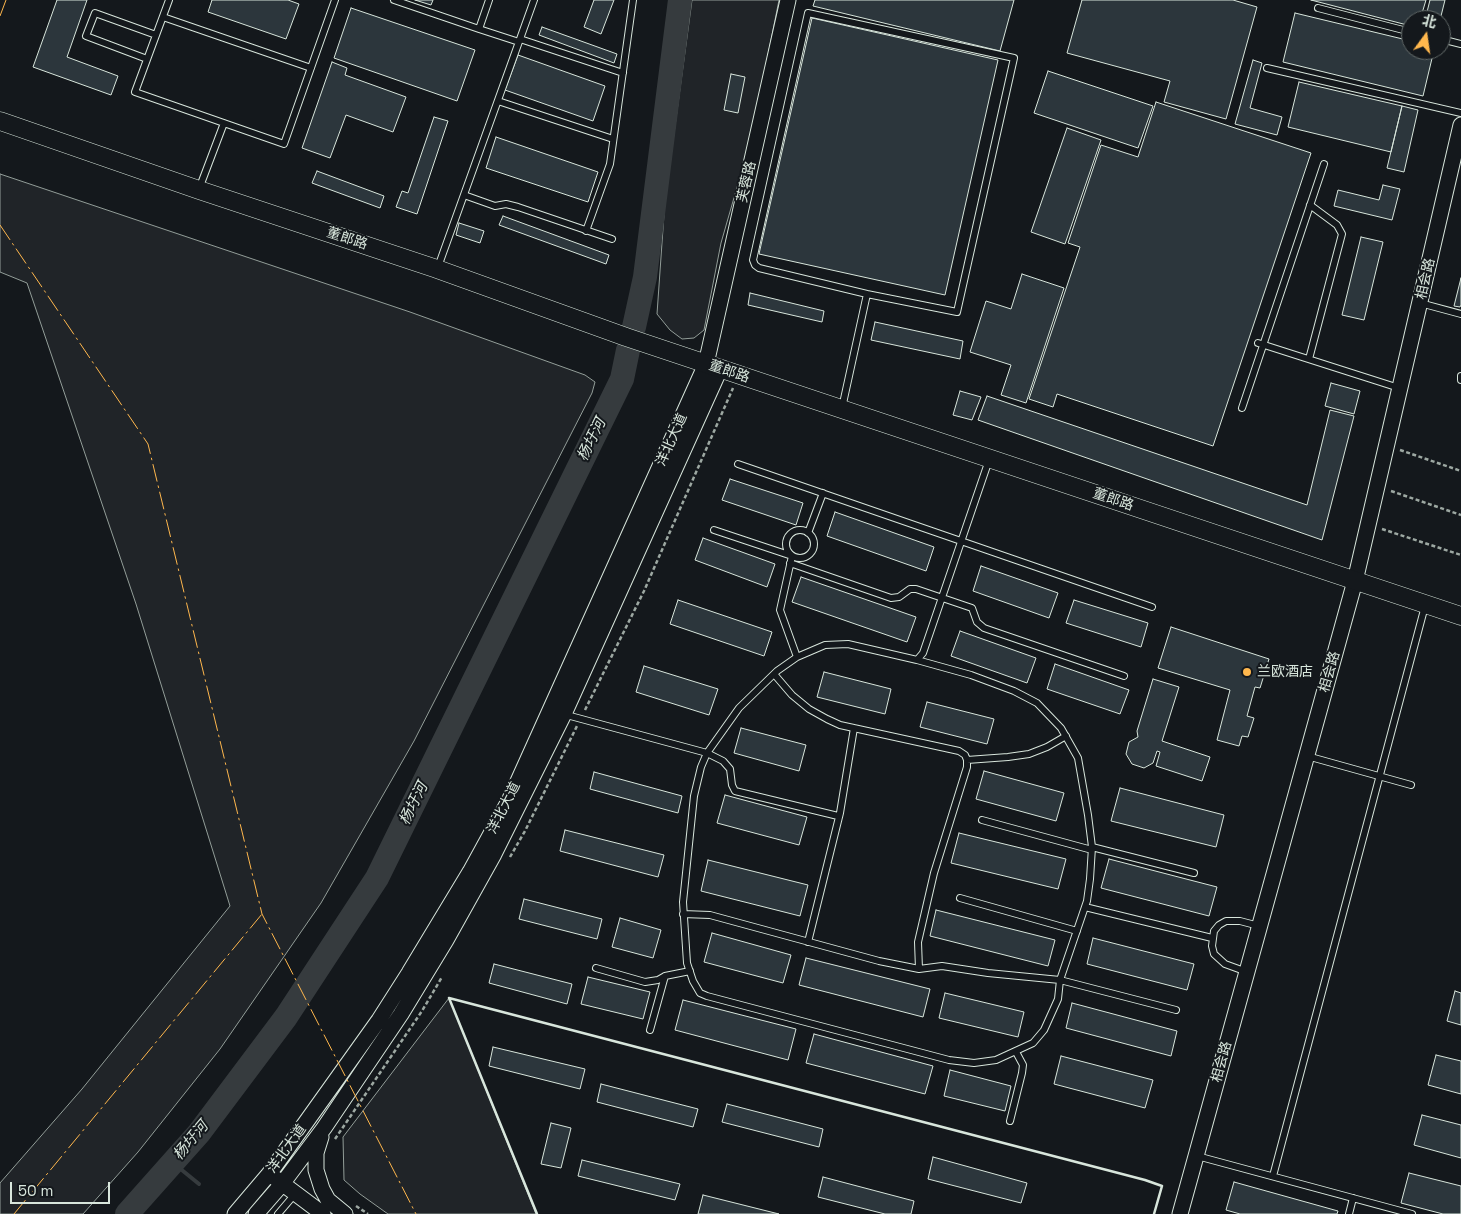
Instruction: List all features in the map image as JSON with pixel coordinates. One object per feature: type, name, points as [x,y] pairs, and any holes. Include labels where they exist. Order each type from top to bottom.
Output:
[{"type":"main road","name":"董郎路","points":[[0,121],[199,190],[437,269],[626,337],[1461,616]]},
{"type":"street","name":"芙蓉路","points":[[713,366],[788,0]]},
{"type":"street","name":"相会路","points":[[1180,1214],[1356,581],[1461,125]]},
{"type":"street","name":"洋北大道","points":[[256,1214],[324,1128],[402,1014],[494,854],[713,366]]},
{"type":"street","name":"洋北大道","points":[[235,1214],[269,1174],[379,1020],[451,904],[557,712]]},
{"type":"street","points":[[324,1128],[316,1153],[316,1170],[325,1207]]},
{"type":"street","points":[[269,1174],[325,1207]]},
{"type":"street","points":[[283,1182],[295,1194],[344,1214]]},
{"type":"lane","points":[[169,0],[135,92],[284,144],[335,0]]},
{"type":"lane","points":[[394,0],[479,29],[623,73]]},
{"type":"lane","points":[[479,29],[488,0]]},
{"type":"lane","points":[[437,269],[534,0]]},
{"type":"lane","points":[[586,231],[610,164],[633,0]]},
{"type":"lane","points":[[1318,8],[1401,29]]},
{"type":"lane","points":[[148,59],[86,36],[95,13],[156,35]]},
{"type":"lane","points":[[808,13],[1014,58],[957,312],[867,294],[759,268],[753,260],[808,13]]},
{"type":"lane","points":[[163,17],[311,68]]},
{"type":"lane","points":[[1267,68],[1461,113]]},
{"type":"lane","points":[[498,101],[613,139]]},
{"type":"lane","points":[[199,190],[224,124]]},
{"type":"lane","points":[[1242,408],[1261,344],[1324,164]]},
{"type":"lane","points":[[464,195],[495,206],[506,204],[518,206],[612,240]]},
{"type":"lane","points":[[1308,359],[1342,234],[1338,225],[1310,206]]},
{"type":"lane","points":[[842,410],[867,294]]},
{"type":"lane","points":[[1420,303],[1461,314]]},
{"type":"lane","points":[[1261,344],[1400,389]]},
{"type":"lane","points":[[917,660],[923,652],[989,459]]},
{"type":"lane","points":[[738,464],[1152,607]]},
{"type":"lane","points":[[808,533],[823,493]]},
{"type":"lane","points":[[714,530],[792,556],[801,558],[809,555],[812,551],[812,538],[808,533],[797,531],[789,536],[786,544],[792,556]]},
{"type":"lane","points":[[792,556],[780,610],[797,657]]},
{"type":"lane","points":[[790,563],[891,598],[898,598],[910,589],[916,589],[972,608],[977,622],[984,628],[1124,676]]},
{"type":"lane","points":[[1273,1176],[1426,605]]},
{"type":"lane","points":[[848,644],[971,675],[1014,691],[1038,704],[1061,728],[1066,736],[1078,758],[1088,815],[1092,849],[1090,879],[1085,907],[1060,980],[1058,999],[1044,1030],[1033,1043],[996,1060],[974,1063],[949,1060],[707,996],[700,992],[687,963],[683,902],[694,796],[701,767],[707,753],[739,708],[774,674],[797,657],[825,645],[848,644]]},
{"type":"lane","points":[[774,674],[792,695],[809,709],[840,725],[959,751],[965,755],[967,760],[966,766],[934,873],[918,942],[919,969]]},
{"type":"lane","points":[[557,712],[707,753],[724,761],[730,769],[732,785],[735,791],[838,816]]},
{"type":"lane","points":[[808,942],[838,816],[854,728]]},
{"type":"lane","points":[[967,760],[1008,758],[1029,754],[1047,747],[1066,736]]},
{"type":"lane","points":[[1307,756],[1410,785]]},
{"type":"lane","points":[[982,820],[1092,849],[1194,872]]},
{"type":"lane","points":[[960,898],[1076,932]]},
{"type":"lane","points":[[1085,907],[1212,938]]},
{"type":"lane","points":[[683,914],[710,915],[879,961],[919,969],[942,966],[988,973],[1060,980],[1176,1010]]},
{"type":"lane","points":[[1247,972],[1224,964],[1214,954],[1212,938],[1214,931],[1226,920],[1260,926]]},
{"type":"lane","points":[[596,968],[645,982],[690,971]]},
{"type":"lane","points":[[650,1030],[665,976]]},
{"type":"lane","points":[[1010,1121],[1023,1065],[1016,1052]]},
{"type":"lane","points":[[1196,1155],[1412,1214]]},
{"type":"lane","points":[[278,1214],[295,1194]]},
{"type":"lane","points":[[1349,1214],[1353,1198]]},
{"type":"path","points":[[1387,445],[1461,471]]},
{"type":"path","points":[[1377,486],[1461,515]]},
{"type":"path","points":[[1369,524],[1461,556]]},
{"type":"shaded area","points":[[692,0],[779,0],[752,135],[721,243],[704,330],[694,338],[682,339],[670,330],[657,314],[665,200]]},
{"type":"shaded area","points":[[0,174],[410,312],[585,375],[595,382],[592,393],[414,741],[321,903],[220,1049],[138,1152],[83,1214],[0,1214],[0,1183],[82,1089],[230,906],[136,604],[27,283],[0,272]]},
{"type":"shaded area","points":[[449,998],[536,1214],[388,1214],[344,1180],[343,1137]]},
{"type":"building","points":[[57,0],[87,0],[67,57],[118,76],[111,95],[33,67]]},
{"type":"building","points":[[212,0],[288,0],[299,4],[286,39],[208,12]]},
{"type":"building","points":[[415,0],[433,0],[431,5]]},
{"type":"building","points":[[594,0],[614,0],[601,34],[584,27]]},
{"type":"building","points":[[815,0],[1014,0],[1000,51],[813,6]]},
{"type":"building","points":[[1082,0],[1233,0],[1257,7],[1226,119],[1164,102],[1170,81],[1067,53]]},
{"type":"building","points":[[1311,0],[1426,0],[1423,10],[1401,10],[1401,23]]},
{"type":"building","points":[[1430,0],[1445,0],[1442,10],[1428,10]]},
{"type":"building","points":[[351,8],[475,50],[457,101],[334,58]]},
{"type":"building","points":[[1295,13],[1401,39],[1401,60],[1432,60],[1423,96],[1283,62]]},
{"type":"building","points":[[812,18],[998,60],[945,295],[759,254]]},
{"type":"building","points":[[542,27],[617,54],[614,63],[539,35]]},
{"type":"building","points":[[518,55],[605,86],[593,121],[505,90]]},
{"type":"building","points":[[1253,60],[1262,63],[1250,108],[1282,117],[1277,135],[1235,124]]},
{"type":"building","points":[[332,62],[347,68],[345,75],[406,97],[393,132],[346,115],[330,158],[302,148]]},
{"type":"building","points":[[1048,71],[1153,106],[1138,148],[1034,113]]},
{"type":"building","points":[[731,74],[745,77],[738,113],[724,110]]},
{"type":"building","points":[[1299,82],[1402,106],[1391,152],[1288,127]]},
{"type":"building","points":[[1156,102],[1311,153],[1213,446],[1057,394],[1053,407],[1029,399],[1080,247],[1068,243],[1101,145],[1138,157]]},
{"type":"building","points":[[1402,106],[1418,110],[1404,172],[1387,168]]},
{"type":"building","points":[[434,117],[448,121],[417,214],[396,207],[402,191],[408,193]]},
{"type":"building","points":[[1067,128],[1101,140],[1065,244],[1031,232]]},
{"type":"building","points":[[496,137],[598,172],[588,202],[486,168]]},
{"type":"building","points":[[317,171],[384,196],[380,208],[312,183]]},
{"type":"building","points":[[1383,185],[1400,189],[1392,220],[1334,206],[1338,190],[1379,200]]},
{"type":"building","points":[[503,216],[609,255],[606,264],[499,225]]},
{"type":"building","points":[[459,223],[484,231],[480,243],[456,235]]},
{"type":"building","points":[[1361,237],[1383,242],[1364,320],[1342,315]]},
{"type":"building","points":[[1022,274],[1064,288],[1026,403],[1001,395],[1011,365],[970,352],[986,301],[1011,309]]},
{"type":"building","points":[[1461,278],[1461,305],[1460,307],[1454,306]]},
{"type":"building","points":[[750,293],[824,311],[822,322],[748,305]]},
{"type":"building","points":[[875,322],[963,341],[960,359],[871,340]]},
{"type":"building","points":[[1331,383],[1360,391],[1354,414],[1325,406]]},
{"type":"building","points":[[960,391],[981,397],[972,420],[953,415]]},
{"type":"building","points":[[987,396],[1307,505],[1330,410],[1354,416],[1322,540],[978,420]]},
{"type":"building","points":[[730,479],[803,503],[796,525],[722,500]]},
{"type":"building","points":[[835,512],[934,547],[926,571],[827,536]]},
{"type":"building","points":[[703,538],[775,564],[767,587],[695,560]]},
{"type":"building","points":[[981,566],[1058,593],[1049,618],[973,591]]},
{"type":"building","points":[[801,577],[916,617],[907,642],[792,602]]},
{"type":"building","points":[[678,600],[772,632],[764,656],[670,624]]},
{"type":"building","points":[[1074,600],[1148,623],[1141,647],[1066,623]]},
{"type":"building","points":[[1171,627],[1269,659],[1260,688],[1255,687],[1247,716],[1254,718],[1248,737],[1242,736],[1239,746],[1217,740],[1230,690],[1158,668]]},
{"type":"building","points":[[960,631],[1036,658],[1027,683],[951,656]]},
{"type":"building","points":[[1055,664],[1129,690],[1120,714],[1047,689]]},
{"type":"building","points":[[644,666],[718,689],[709,715],[636,692]]},
{"type":"building","points":[[824,672],[891,689],[885,714],[817,697]]},
{"type":"building","points":[[1153,679],[1179,687],[1162,741],[1210,757],[1202,781],[1156,766],[1160,752],[1157,751],[1153,763],[1144,768],[1132,764],[1126,754],[1129,742],[1138,737],[1137,731]]},
{"type":"building","points":[[927,702],[994,719],[987,744],[920,727]]},
{"type":"building","points":[[741,728],[806,745],[799,771],[734,753]]},
{"type":"building","points":[[984,771],[1064,793],[1056,821],[976,799]]},
{"type":"building","points":[[594,772],[682,796],[678,813],[590,789]]},
{"type":"building","points":[[1120,788],[1224,815],[1216,847],[1111,821]]},
{"type":"building","points":[[725,795],[807,817],[799,845],[717,823]]},
{"type":"building","points":[[565,830],[664,855],[658,877],[560,851]]},
{"type":"building","points":[[959,833],[1066,859],[1058,889],[951,863]]},
{"type":"building","points":[[1109,859],[1217,887],[1209,916],[1101,888]]},
{"type":"building","points":[[708,860],[808,885],[800,916],[701,891]]},
{"type":"building","points":[[524,899],[602,919],[597,939],[519,919]]},
{"type":"building","points":[[936,910],[1055,940],[1048,966],[930,936]]},
{"type":"building","points":[[620,918],[661,930],[653,958],[612,947]]},
{"type":"building","points":[[712,933],[791,955],[783,983],[704,962]]},
{"type":"building","points":[[1093,938],[1194,964],[1187,990],[1087,964]]},
{"type":"building","points":[[806,958],[930,989],[923,1017],[799,985]]},
{"type":"building","points":[[494,964],[572,984],[567,1004],[489,983]]},
{"type":"building","points":[[588,977],[650,992],[643,1019],[581,1004]]},
{"type":"building","points":[[1455,991],[1461,993],[1461,1025],[1447,1021]]},
{"type":"building","points":[[945,993],[1024,1012],[1018,1037],[939,1018]]},
{"type":"building","points":[[683,1000],[796,1029],[788,1060],[675,1030]]},
{"type":"building","points":[[1072,1003],[1177,1031],[1171,1056],[1066,1028]]},
{"type":"building","points":[[814,1034],[933,1066],[925,1094],[806,1063]]},
{"type":"building","points":[[493,1047],[585,1069],[580,1089],[489,1066]]},
{"type":"building","points":[[1436,1055],[1461,1061],[1461,1094],[1428,1085]]},
{"type":"building","points":[[1061,1056],[1153,1080],[1145,1108],[1054,1084]]},
{"type":"building","points":[[950,1070],[1011,1086],[1005,1111],[944,1096]]},
{"type":"building","points":[[601,1084],[698,1109],[693,1127],[597,1102]]},
{"type":"building","points":[[727,1104],[823,1129],[819,1147],[722,1122]]},
{"type":"building","points":[[1422,1115],[1461,1125],[1461,1158],[1414,1145]]},
{"type":"building","points":[[551,1123],[571,1128],[561,1168],[541,1164]]},
{"type":"building","points":[[933,1157],[1027,1183],[1021,1203],[928,1179]]},
{"type":"building","points":[[582,1160],[680,1184],[675,1200],[578,1176]]},
{"type":"building","points":[[1409,1173],[1461,1186],[1461,1214],[1443,1214],[1401,1203]]},
{"type":"building","points":[[823,1177],[914,1201],[911,1214],[885,1214],[818,1197]]},
{"type":"building","points":[[1234,1182],[1338,1211],[1337,1214],[1240,1214],[1226,1210]]},
{"type":"building","points":[[703,1195],[779,1214],[698,1214]]},
{"type":"waterway","points":[[634,327],[645,277],[680,0]]},
{"type":"waterway","name":"杨圩河","points":[[127,1214],[199,1133],[286,1017],[377,878],[622,379],[628,350]]},
{"type":"waterway","points":[[172,1162],[199,1184]]},
{"type":"wall","points":[[537,1214],[449,998],[1145,1180],[1162,1186],[1154,1214]]},
{"type":"power","points":[[0,16],[6,0]]},
{"type":"power","points":[[0,225],[148,444],[262,914],[416,1214]]},
{"type":"power","points":[[14,1214],[262,914]]},
{"type":"place","name":"兰欧酒店","points":[[1247,672]]}]
